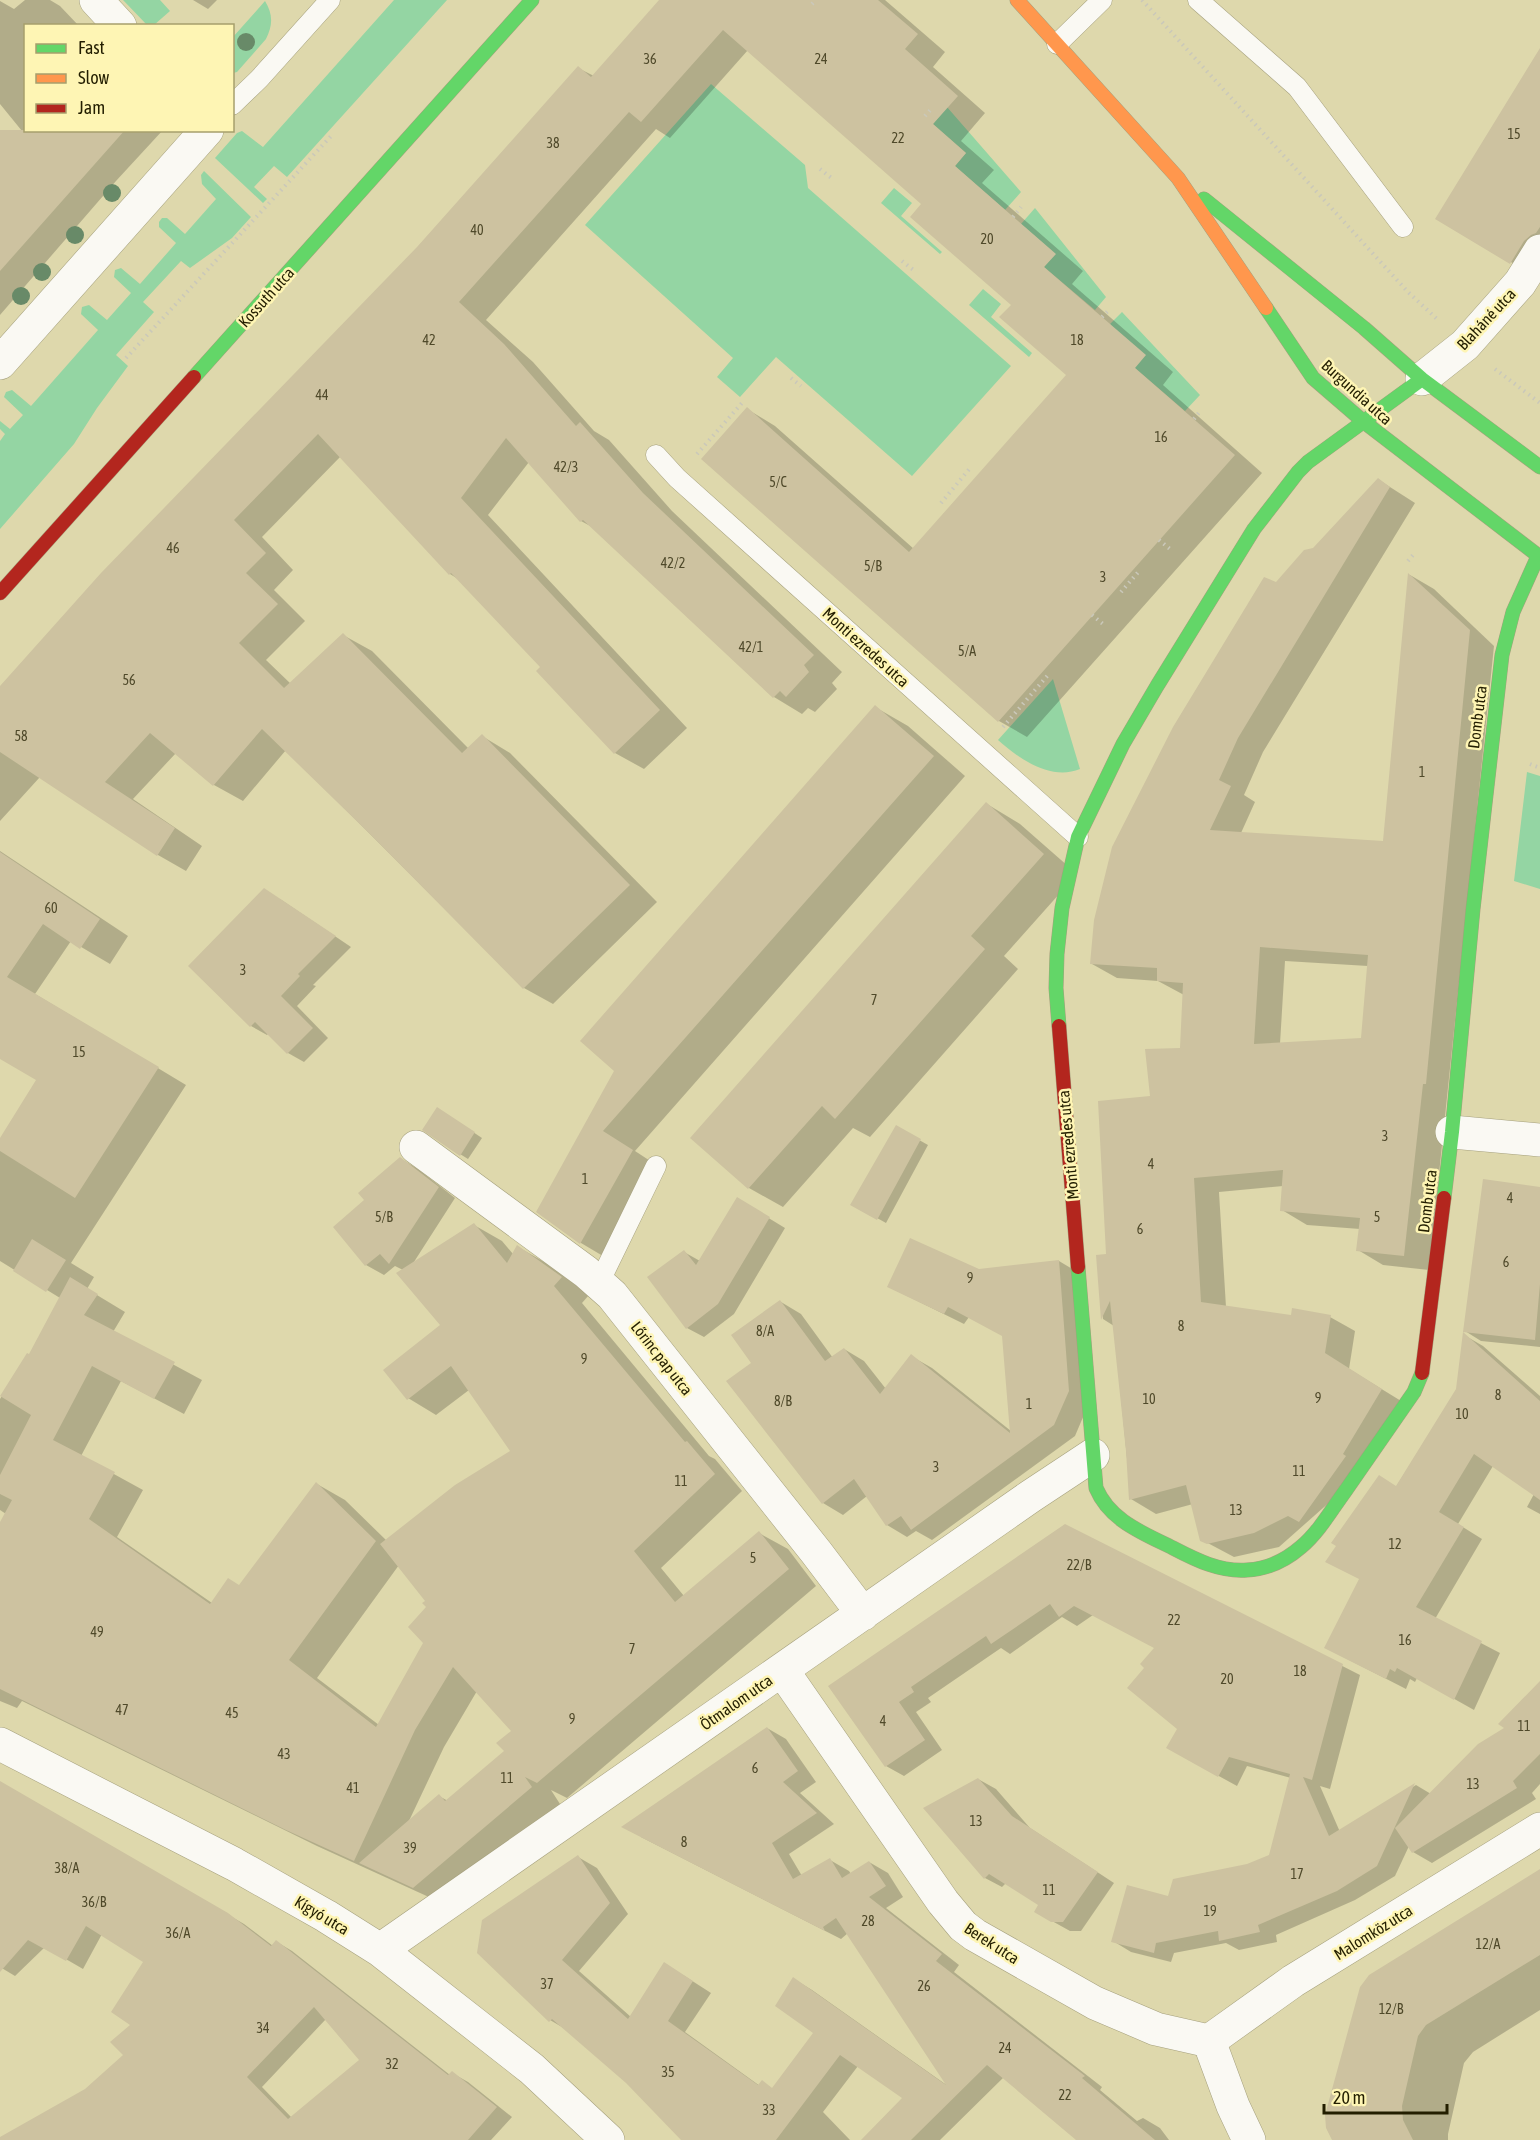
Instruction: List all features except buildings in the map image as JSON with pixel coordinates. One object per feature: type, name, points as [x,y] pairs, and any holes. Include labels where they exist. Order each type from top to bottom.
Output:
[{"type":"street","points":[[96,0],[118,24]]},
{"type":"street","name":"Kossuth utca","points":[[0,593],[531,0]]},
{"type":"street","name":"Burgundia utca","points":[[1017,0],[1178,178],[1313,378],[1364,422],[1539,556]]},
{"type":"street","points":[[0,363],[205,132]]},
{"type":"street","name":"Burgundia utca","points":[[1178,178],[1364,328],[1422,379],[1540,466]]},
{"type":"street","name":"Blaháné utca","points":[[1422,379],[1465,345],[1521,283],[1540,250]]},
{"type":"street","name":"Monti ezredes utca","points":[[1093,1455],[1056,988],[1062,908],[1078,837],[1123,744],[1254,529],[1308,462],[1422,379]]},
{"type":"street","name":"Domb utca","points":[[1093,1455],[1096,1488],[1100,1500],[1108,1510],[1134,1528],[1206,1564],[1231,1570],[1257,1570],[1298,1550],[1321,1525],[1414,1392],[1422,1372],[1452,1132],[1473,909],[1502,655],[1513,612],[1539,556]]},
{"type":"street","points":[[1452,1132],[1540,1140]]},
{"type":"street","name":"Lőrinc pap utca","points":[[416,1147],[599,1283],[631,1319],[863,1614]]},
{"type":"street","name":"Ötmalom utca","points":[[380,1950],[1093,1455]]},
{"type":"street","name":"Berek utca","points":[[782,1670],[943,1902],[963,1926],[997,1949],[1117,2013],[1156,2029],[1209,2041]]},
{"type":"street","name":"Kígyó utca","points":[[0,1744],[234,1864],[326,1916],[380,1950],[532,2069],[608,2140]]},
{"type":"street","name":"Malomköz utca","points":[[1209,2041],[1293,1981],[1540,1829]]},
{"type":"street","points":[[1209,2041],[1233,2106],[1249,2140]]},
{"type":"lane","points":[[234,103],[258,80],[330,0]]},
{"type":"lane","points":[[1057,44],[1102,0]]},
{"type":"lane","points":[[1198,0],[1297,87],[1403,227]]},
{"type":"lane","name":"Monti ezredes utca","points":[[656,455],[677,478],[1078,837]]},
{"type":"lane","points":[[599,1283],[656,1166]]},
{"type":"path","points":[[1142,0],[1407,291]]},
{"type":"path","points":[[925,117],[932,108]]},
{"type":"path","points":[[126,358],[332,135]]},
{"type":"path","points":[[820,169],[834,180]]},
{"type":"path","points":[[1013,217],[1021,207]]},
{"type":"path","points":[[902,261],[916,272]]},
{"type":"path","points":[[1102,317],[1110,309]]},
{"type":"path","points":[[1503,376],[1540,403]]},
{"type":"path","points":[[791,378],[801,387]]},
{"type":"path","points":[[696,454],[742,403]]},
{"type":"path","points":[[1194,419],[1201,410]]},
{"type":"path","points":[[940,503],[971,467]]},
{"type":"path","points":[[1159,540],[1170,549]]},
{"type":"path","points":[[1408,561],[1413,555]]},
{"type":"path","points":[[1121,592],[1140,570]]},
{"type":"path","points":[[1092,615],[1103,624]]},
{"type":"path","points":[[1003,727],[1048,675]]},
{"type":"path","points":[[1530,764],[1540,768]]},
{"type":"green space","points":[[123,0],[160,0],[170,11],[155,24],[146,24]]},
{"type":"green space","points":[[394,0],[447,0],[287,177],[274,166],[254,187],[267,199],[263,203],[215,158],[237,133],[242,131],[263,147]]},
{"type":"green space","points":[[265,1],[271,15],[271,24],[266,39],[234,73],[234,36]]},
{"type":"green space","points":[[711,84],[805,165],[808,188],[1011,366],[912,476],[776,357],[740,397],[717,377],[733,358],[585,225]]},
{"type":"green space","points":[[947,107],[1021,192],[1005,210],[955,166],[966,153],[933,124]]},
{"type":"green space","points":[[204,171],[251,217],[232,238],[190,268],[181,261],[143,302],[154,312],[116,355],[128,366],[74,444],[0,529],[0,441],[5,434],[0,429],[0,421],[10,429],[23,415],[4,397],[6,392],[12,390],[31,406],[98,330],[81,314],[82,307],[89,305],[107,320],[131,293],[114,277],[115,270],[121,268],[140,284],[176,243],[159,227],[162,218],[167,218],[185,234],[216,199],[202,184],[201,175]]},
{"type":"green space","points":[[894,188],[912,203],[901,216],[942,252],[940,254],[881,203]]},
{"type":"green space","points":[[1035,208],[1106,297],[1095,310],[1044,267],[1055,254],[1021,224]]},
{"type":"green space","points":[[983,289],[1001,304],[991,317],[1032,353],[1029,357],[969,305]]},
{"type":"green space","points":[[1122,312],[1200,395],[1185,411],[1135,368],[1110,324]]},
{"type":"green space","points":[[1053,679],[1080,769],[1069,772],[1047,770],[1036,766],[998,740]]},
{"type":"green space","points":[[1527,772],[1540,776],[1540,889],[1514,881]]},
{"type":"traffic: fast","points":[[194,377],[532,0]]},
{"type":"traffic: fast","points":[[1204,199],[1364,328],[1422,379],[1540,467]]},
{"type":"traffic: fast","points":[[1266,308],[1313,378],[1364,422],[1540,557]]},
{"type":"traffic: fast","points":[[1059,1026],[1056,988],[1057,954],[1062,908],[1078,837],[1123,744],[1254,529],[1298,472],[1308,462],[1422,379]]},
{"type":"traffic: fast","points":[[1444,1198],[1473,909],[1502,655],[1513,612],[1538,556]]},
{"type":"traffic: fast","points":[[1078,1267],[1096,1488],[1110,1509],[1128,1525],[1208,1564],[1237,1570],[1262,1568],[1289,1556],[1308,1541],[1414,1392],[1422,1373]]},
{"type":"traffic: slow","points":[[1017,0],[1178,178],[1266,308]]},
{"type":"traffic: jam","points":[[0,593],[194,377]]},
{"type":"traffic: jam","points":[[1059,1026],[1078,1267]]},
{"type":"traffic: jam","points":[[1422,1373],[1444,1198]]}]
